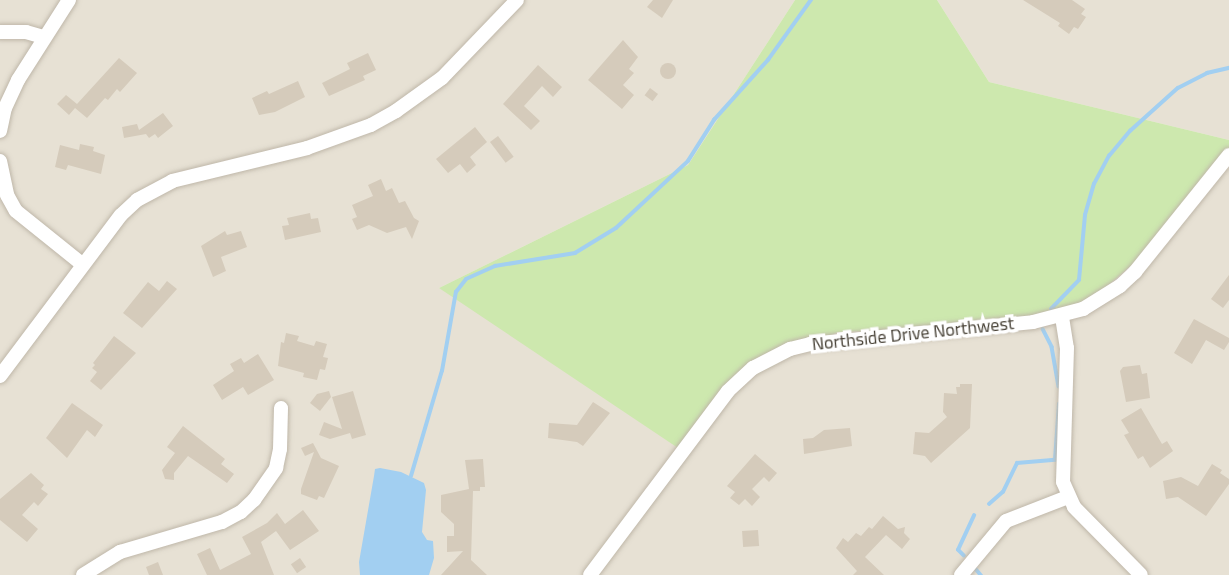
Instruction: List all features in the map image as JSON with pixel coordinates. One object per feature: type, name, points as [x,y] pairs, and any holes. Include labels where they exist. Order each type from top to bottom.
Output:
[{"type":"street","points":[[0,131],[14,89],[43,37],[68,0]]},
{"type":"street","points":[[0,376],[121,215],[156,188],[184,177],[345,136],[396,111],[442,78],[517,0]]},
{"type":"street","points":[[0,32],[26,32],[43,37]]},
{"type":"street","name":"Northside Drive Northwest","points":[[590,575],[728,391],[753,368],[768,359],[810,344],[1062,317],[1101,299],[1135,272],[1229,155]]},
{"type":"street","points":[[0,161],[7,195],[16,211],[82,264]]},
{"type":"street","points":[[1062,317],[1067,348],[1062,456],[1068,497],[1110,547],[1141,575]]},
{"type":"street","points":[[83,575],[120,552],[222,522],[241,512],[254,500],[276,468],[280,449],[281,408]]},
{"type":"street","points":[[961,575],[1006,521],[1068,497]]},
{"type":"shaded area","points":[[0,0],[795,0],[688,165],[439,288],[741,382],[838,332],[976,328],[1229,154],[1229,575],[0,575]]},
{"type":"shaded area","points":[[937,0],[1229,0],[1229,140],[989,82]]},
{"type":"green space","points":[[795,0],[937,0],[989,82],[1229,140],[1229,154],[1177,226],[1078,311],[976,328],[838,332],[741,382],[684,452],[439,288],[688,165]]},
{"type":"water","points":[[375,469],[401,472],[424,483],[426,490],[422,532],[427,540],[433,541],[434,558],[429,575],[360,575],[359,562]]},
{"type":"building","points":[[653,0],[673,0],[662,18],[647,7]]},
{"type":"building","points":[[1023,0],[1072,0],[1085,9],[1081,14],[1086,17],[1078,29],[1074,27],[1069,34],[1058,26],[1060,23]]},
{"type":"building","points":[[623,40],[638,57],[629,69],[634,73],[623,85],[634,95],[622,109],[588,80]]},
{"type":"building","points":[[368,53],[376,70],[363,76],[365,80],[329,96],[322,83],[350,69],[347,63]]},
{"type":"building","points":[[119,58],[137,73],[120,92],[117,89],[108,100],[105,98],[87,118],[75,108],[69,115],[57,104],[66,95],[77,104]]},
{"type":"building","points":[[668,63],[676,71],[668,79],[660,71]]},
{"type":"building","points":[[538,65],[562,87],[553,97],[542,86],[524,106],[540,121],[531,130],[503,104]]},
{"type":"building","points":[[298,81],[305,97],[275,112],[259,115],[252,98],[267,91],[269,94]]},
{"type":"building","points":[[650,88],[658,94],[653,101],[645,95]]},
{"type":"building","points":[[163,113],[173,126],[158,138],[155,134],[149,138],[146,134],[124,138],[122,127],[137,124],[139,130]]},
{"type":"building","points":[[475,127],[487,142],[470,157],[476,165],[467,173],[460,164],[448,173],[436,159]]},
{"type":"building","points":[[498,136],[514,157],[506,163],[490,142]]},
{"type":"building","points":[[80,144],[94,147],[93,151],[105,155],[101,174],[68,165],[66,170],[55,167],[60,145],[79,150]]},
{"type":"building","points":[[381,179],[386,191],[392,188],[399,203],[405,201],[414,218],[419,221],[412,239],[406,227],[387,233],[369,225],[357,230],[352,219],[357,217],[352,205],[373,196],[368,185]]},
{"type":"building","points":[[310,213],[311,219],[318,218],[321,232],[285,240],[282,226],[289,225],[287,218]]},
{"type":"building","points":[[225,231],[227,235],[241,231],[247,247],[221,257],[226,271],[213,277],[201,246]]},
{"type":"building","points":[[1229,275],[1229,300],[1223,308],[1211,299]]},
{"type":"building","points":[[167,281],[177,289],[142,328],[123,313],[148,282],[159,291]]},
{"type":"building","points":[[1194,319],[1229,338],[1229,342],[1224,350],[1206,340],[1192,364],[1174,353]]},
{"type":"building","points":[[286,333],[299,336],[297,341],[314,346],[316,341],[327,344],[323,357],[328,358],[325,370],[320,369],[317,380],[303,377],[304,373],[278,366],[281,342],[284,343]]},
{"type":"building","points":[[114,336],[136,353],[101,390],[90,381],[97,372],[92,368],[95,365],[93,363]]},
{"type":"building","points":[[258,354],[274,380],[248,395],[243,387],[222,400],[213,385],[234,371],[230,364],[241,358],[244,363]]},
{"type":"building","points":[[1140,365],[1142,374],[1147,373],[1150,398],[1126,402],[1120,371],[1123,367]]},
{"type":"building","points":[[960,384],[972,384],[970,428],[931,463],[925,456],[913,454],[915,432],[929,433],[947,417],[943,412],[944,393],[957,394],[956,387],[960,387]]},
{"type":"building","points":[[329,391],[331,397],[320,411],[310,403],[317,394]]},
{"type":"building","points":[[353,391],[366,435],[352,439],[350,433],[330,439],[319,435],[324,422],[342,429],[332,397]]},
{"type":"building","points":[[593,402],[610,413],[583,446],[577,442],[548,438],[549,423],[577,425]]},
{"type":"building","points":[[72,403],[103,425],[95,437],[87,430],[67,458],[46,438]]},
{"type":"building","points":[[1141,408],[1162,444],[1167,441],[1173,451],[1150,468],[1143,456],[1138,459],[1124,435],[1129,433],[1121,420]]},
{"type":"building","points":[[183,426],[225,459],[221,464],[234,474],[227,483],[188,456],[174,473],[174,480],[165,479],[162,470],[175,453],[167,447]]},
{"type":"building","points":[[850,428],[852,446],[804,454],[803,439],[813,438],[824,430]]},
{"type":"building","points":[[313,443],[321,458],[339,466],[324,498],[319,496],[317,500],[301,494],[314,452],[305,456],[301,448]]},
{"type":"building","points":[[755,454],[777,473],[769,482],[764,477],[752,489],[760,497],[752,506],[745,499],[739,505],[730,498],[735,492],[727,486]]},
{"type":"building","points":[[483,459],[485,487],[480,487],[480,491],[473,491],[471,560],[487,575],[441,575],[463,551],[447,552],[447,536],[454,536],[454,524],[441,512],[441,495],[469,489],[465,460]]},
{"type":"building","points":[[1212,464],[1222,470],[1220,473],[1229,479],[1229,484],[1206,516],[1178,497],[1166,499],[1163,481],[1181,477],[1198,486]]},
{"type":"building","points":[[31,473],[44,485],[41,489],[48,494],[38,506],[34,502],[22,515],[38,529],[27,542],[0,520],[0,499]]},
{"type":"building","points":[[303,510],[319,531],[290,550],[276,531],[261,542],[274,575],[207,575],[197,554],[210,548],[220,570],[251,554],[242,537],[267,523],[277,513],[285,524]]},
{"type":"building","points":[[883,516],[898,529],[905,527],[904,533],[910,539],[902,549],[886,535],[865,557],[884,575],[853,575],[857,571],[836,548],[843,538],[848,542],[856,533],[861,536],[869,527],[872,529]]},
{"type":"building","points":[[758,530],[759,546],[743,547],[742,531]]},
{"type":"building","points":[[300,558],[306,567],[297,573],[291,564]]},
{"type":"building","points":[[158,562],[163,575],[149,575],[146,567]]},
{"type":"waterway","points":[[411,476],[442,371],[456,292],[466,279],[495,266],[575,253],[616,228],[688,161],[714,120],[768,60],[811,0]]},
{"type":"waterway","points":[[1051,309],[1079,280],[1085,215],[1094,184],[1109,156],[1130,131],[1178,88],[1207,73],[1229,68]]},
{"type":"waterway","points":[[1043,329],[1052,347],[1059,386]]},
{"type":"waterway","points":[[989,504],[1003,492],[1017,463],[1055,460],[1059,404]]},
{"type":"waterway","points":[[964,556],[958,550],[974,516]]},
{"type":"waterway","points":[[976,569],[981,575]]}]
